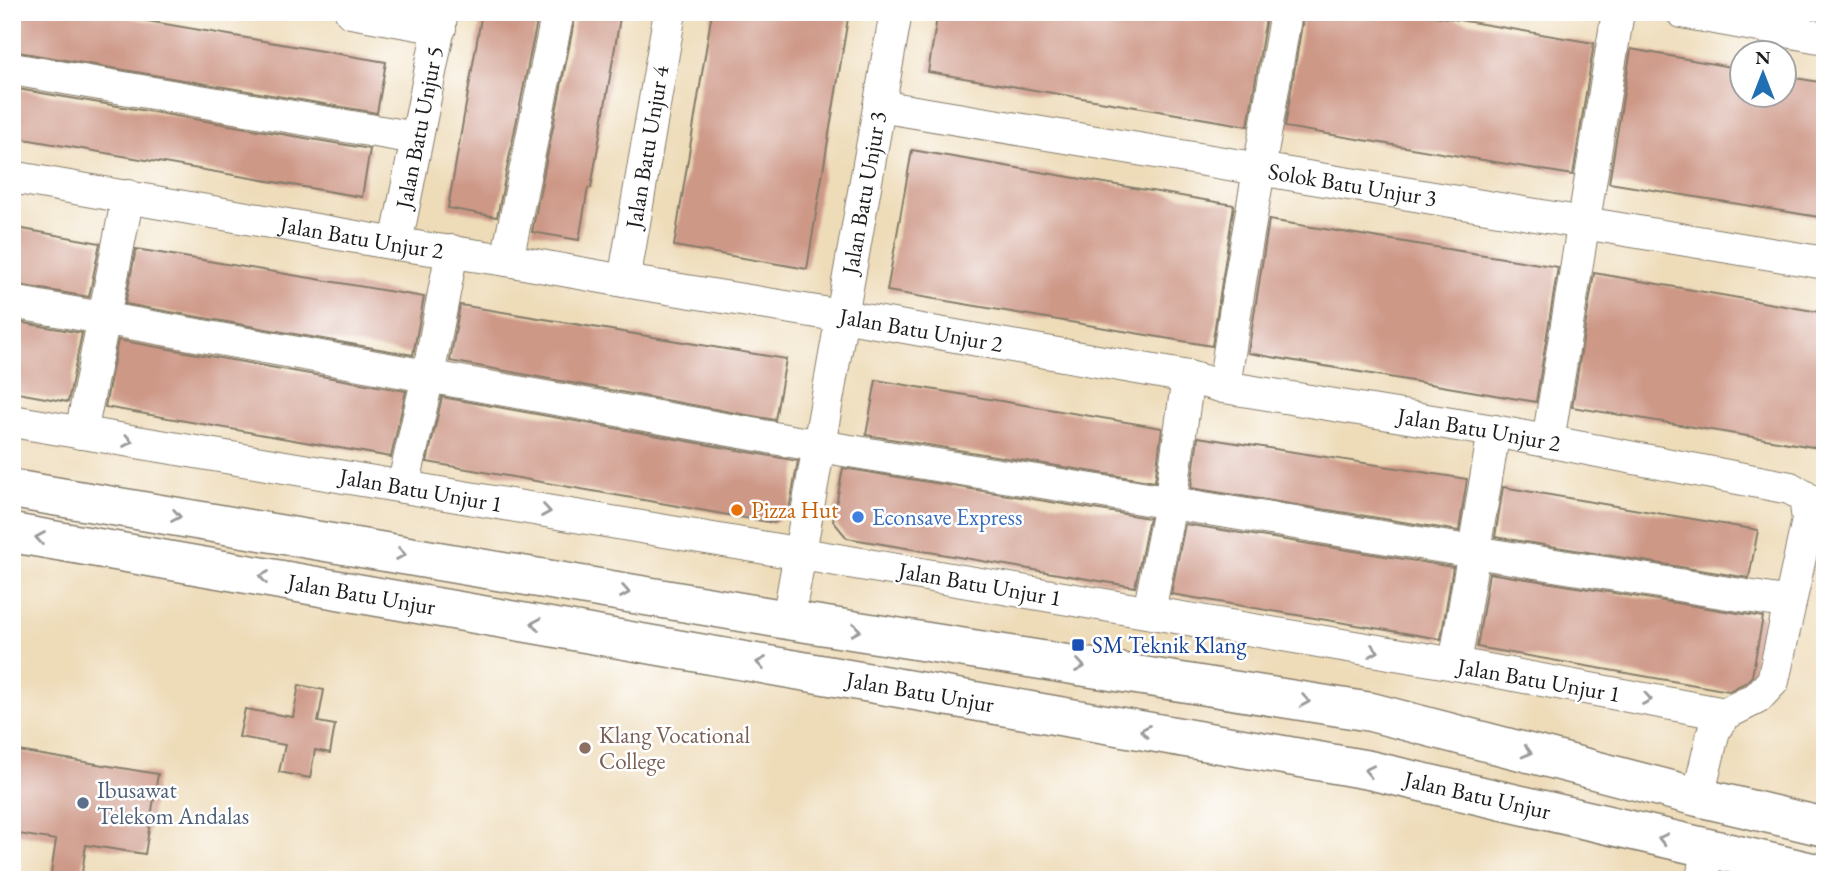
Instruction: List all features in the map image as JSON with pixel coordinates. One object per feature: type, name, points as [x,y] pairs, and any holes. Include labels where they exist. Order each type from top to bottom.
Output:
[{"type":"main road","name":"Jalan Batu Unjur","points":[[12,489],[788,620],[1371,712],[1698,797],[1825,827]]},
{"type":"main road","name":"Jalan Batu Unjur","points":[[12,533],[1369,770],[1705,864],[1825,875]]},
{"type":"main road","points":[[788,620],[793,643],[828,675]]},
{"type":"street","points":[[351,12],[441,20]]},
{"type":"street","points":[[507,260],[558,12]]},
{"type":"street","name":"Jalan Batu Unjur 4","points":[[624,281],[670,12]]},
{"type":"street","name":"Jalan Batu Unjur 3","points":[[788,620],[896,12]]},
{"type":"street","points":[[1224,387],[1286,12]]},
{"type":"street","points":[[1548,442],[1618,12]]},
{"type":"street","points":[[1682,12],[1825,38]]},
{"type":"street","name":"Jalan Batu Unjur 5","points":[[396,244],[441,20]]},
{"type":"street","points":[[12,69],[416,138]]},
{"type":"street","name":"Solok Batu Unjur 3","points":[[879,106],[1825,263]]},
{"type":"street","name":"Jalan Batu Unjur 2","points":[[12,177],[396,244],[842,316],[1188,377],[1224,387],[1494,431],[1790,488],[1805,497],[1808,520],[1790,603]]},
{"type":"street","points":[[81,433],[128,196]]},
{"type":"street","points":[[403,487],[452,251]]},
{"type":"street","points":[[12,302],[819,446],[1790,603],[1773,681],[1757,698],[1725,714],[1714,730],[1698,797]]},
{"type":"street","points":[[1149,612],[1170,503],[1188,377]]},
{"type":"street","name":"Jalan Batu Unjur 1","points":[[12,421],[1455,664],[1725,714]]},
{"type":"street","points":[[1455,664],[1494,431]]},
{"type":"green space","points":[[1162,875],[1184,880],[1100,880],[1102,879]]},
{"type":"building","points":[[12,12],[95,12],[386,62],[377,113],[12,51]]},
{"type":"building","points":[[482,12],[539,12],[497,217],[448,208]]},
{"type":"building","points":[[576,12],[621,12],[591,188],[588,188],[579,240],[532,232]]},
{"type":"building","points":[[712,12],[849,12],[807,269],[674,246]]},
{"type":"building","points":[[938,12],[960,16],[960,12],[1267,12],[1248,126],[928,72]]},
{"type":"building","points":[[1304,12],[1412,12],[1594,43],[1573,175],[1285,127]]},
{"type":"building","points":[[1631,49],[1728,66],[1728,108],[1798,108],[1798,78],[1825,83],[1825,218],[1609,183]]},
{"type":"building","points":[[12,88],[370,149],[362,197],[12,137]]},
{"type":"building","points":[[912,150],[1234,205],[1212,346],[887,291]]},
{"type":"building","points":[[1269,220],[1558,267],[1536,402],[1248,353]]},
{"type":"building","points":[[12,227],[100,243],[89,297],[12,284]]},
{"type":"building","points":[[136,249],[424,297],[413,355],[125,304]]},
{"type":"building","points":[[1594,273],[1825,313],[1825,449],[1572,407]]},
{"type":"building","points":[[460,305],[786,359],[775,420],[450,361]]},
{"type":"building","points":[[12,321],[82,333],[68,402],[12,392]]},
{"type":"building","points":[[118,340],[406,391],[391,457],[105,407]]},
{"type":"building","points":[[876,380],[1162,428],[1155,482],[866,435]]},
{"type":"building","points":[[442,397],[798,461],[788,515],[774,523],[427,462]]},
{"type":"building","points":[[1198,437],[1467,479],[1459,531],[1191,488]]},
{"type":"building","points":[[843,468],[1149,518],[1135,587],[847,538],[833,521]]},
{"type":"building","points":[[1503,487],[1758,530],[1749,578],[1495,537]]},
{"type":"building","points":[[1185,524],[1453,567],[1441,639],[1171,594]]},
{"type":"building","points":[[1489,573],[1763,617],[1752,676],[1747,682],[1729,691],[1477,647]]},
{"type":"building","points":[[299,685],[324,690],[318,722],[335,725],[330,753],[315,750],[310,778],[279,772],[285,745],[239,737],[245,709],[293,717]]},
{"type":"building","name":"Ibusawat Telekom Andalas","points":[[12,750],[158,774],[145,854],[86,845],[81,880],[50,880],[56,840],[12,833]]},
{"type":"place","name":"Pizza Hut","points":[[737,510]]},
{"type":"place","name":"Econsave Express","points":[[858,517]]},
{"type":"place","name":"SM Teknik Klang","points":[[1078,645]]},
{"type":"place","name":"Klang Vocational College","points":[[585,748]]},
{"type":"place","name":"Ibusawat Telekom Andalas","points":[[83,803]]}]
